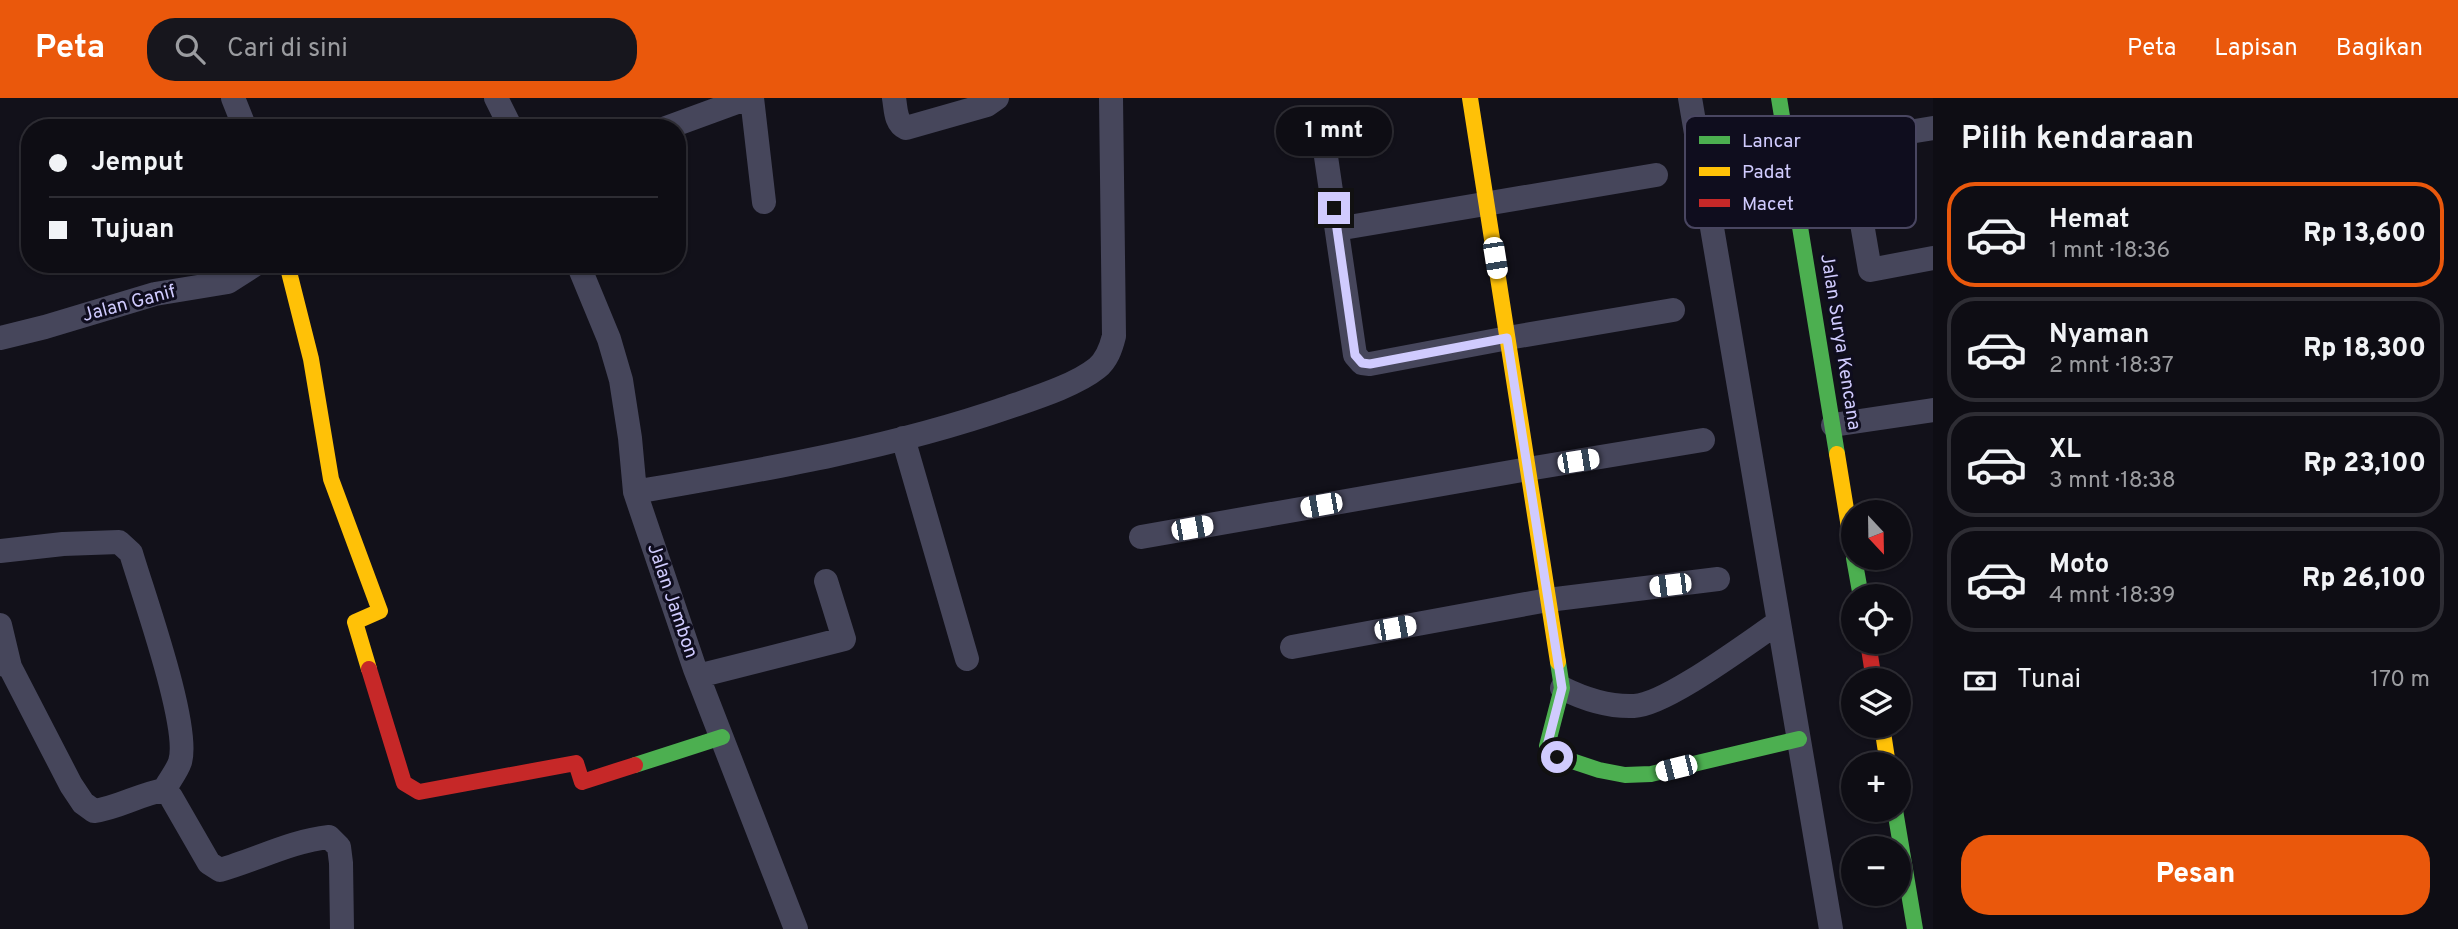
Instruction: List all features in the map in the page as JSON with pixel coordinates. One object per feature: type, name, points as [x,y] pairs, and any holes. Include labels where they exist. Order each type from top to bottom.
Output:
[{"type":"street","points":[[233,98],[242,119]]},
{"type":"street","points":[[496,98],[507,119]]},
{"type":"street","points":[[686,121],[750,98],[764,202]]},
{"type":"street","points":[[894,98],[898,120],[901,126],[906,128],[987,105],[997,98]]},
{"type":"street","points":[[635,492],[784,466],[956,425],[1059,388],[1097,368],[1109,355],[1114,336],[1111,98]]},
{"type":"street","points":[[1470,98],[1562,688],[1547,746],[1551,754],[1599,770],[1625,775],[1651,774],[1799,738]]},
{"type":"street","points":[[1690,98],[1693,116]]},
{"type":"street","name":"Jalan Surya Kencana","points":[[1779,98],[1782,116]]},
{"type":"street","points":[[1325,143],[1355,355],[1362,363],[1370,364],[1673,310]]},
{"type":"street","points":[[1337,229],[1656,175]]},
{"type":"street","points":[[1712,228],[1831,929]]},
{"type":"street","name":"Jalan Surya Kencana","points":[[1800,228],[1844,500]]},
{"type":"street","points":[[1863,228],[1870,270],[1933,258]]},
{"type":"street","name":"Jalan Ganif","points":[[0,338],[155,294],[228,282],[242,273]]},
{"type":"street","points":[[289,273],[311,359],[331,480],[380,611],[355,621],[404,783],[418,792],[576,763],[582,782],[722,737]]},
{"type":"street","name":"Jalan Jambon","points":[[582,273],[609,339],[621,380],[635,492],[698,676],[796,929]]},
{"type":"street","points":[[1832,425],[1933,410]]},
{"type":"street","points":[[903,438],[967,659]]},
{"type":"street","points":[[1141,537],[1703,440]]},
{"type":"street","points":[[0,551],[63,544],[119,542],[131,553],[173,695],[182,745],[180,762],[164,790],[94,811],[83,803],[5,665],[0,625]]},
{"type":"street","points":[[1292,646],[1548,600],[1718,579]]},
{"type":"street","points":[[698,676],[844,639],[826,581]]},
{"type":"street","points":[[1562,688],[1588,701],[1636,706],[1673,692],[1779,622]]},
{"type":"street","points":[[164,790],[171,797],[209,863],[220,870],[292,845],[329,837],[338,847],[340,855],[342,929]]},
{"type":"street","points":[[1897,822],[1915,929]]},
{"type":"traffic: fast","points":[[1779,98],[1782,116]]},
{"type":"traffic: fast","points":[[1800,228],[1837,454]]},
{"type":"traffic: fast","points":[[1856,570],[1859,584]]},
{"type":"traffic: fast","points":[[1558,662],[1562,688],[1547,746],[1551,754],[1599,770],[1625,775],[1651,774],[1799,739]]},
{"type":"traffic: fast","points":[[635,765],[722,737]]},
{"type":"traffic: fast","points":[[1897,822],[1915,929]]},
{"type":"traffic: slow","points":[[1470,98],[1558,662]]},
{"type":"traffic: slow","points":[[289,273],[311,359],[331,479],[380,611],[355,622],[369,669]]},
{"type":"traffic: slow","points":[[1837,454],[1845,500]]},
{"type":"traffic: slow","points":[[1884,738],[1886,752]]},
{"type":"traffic: jam","points":[[1870,654],[1872,668]]},
{"type":"traffic: jam","points":[[369,669],[404,783],[419,792],[576,763],[582,782],[635,765]]},
{"type":"route","points":[[1334,208],[1355,355],[1362,363],[1370,364],[1507,338],[1562,688],[1547,746],[1551,754],[1557,757]]}]
